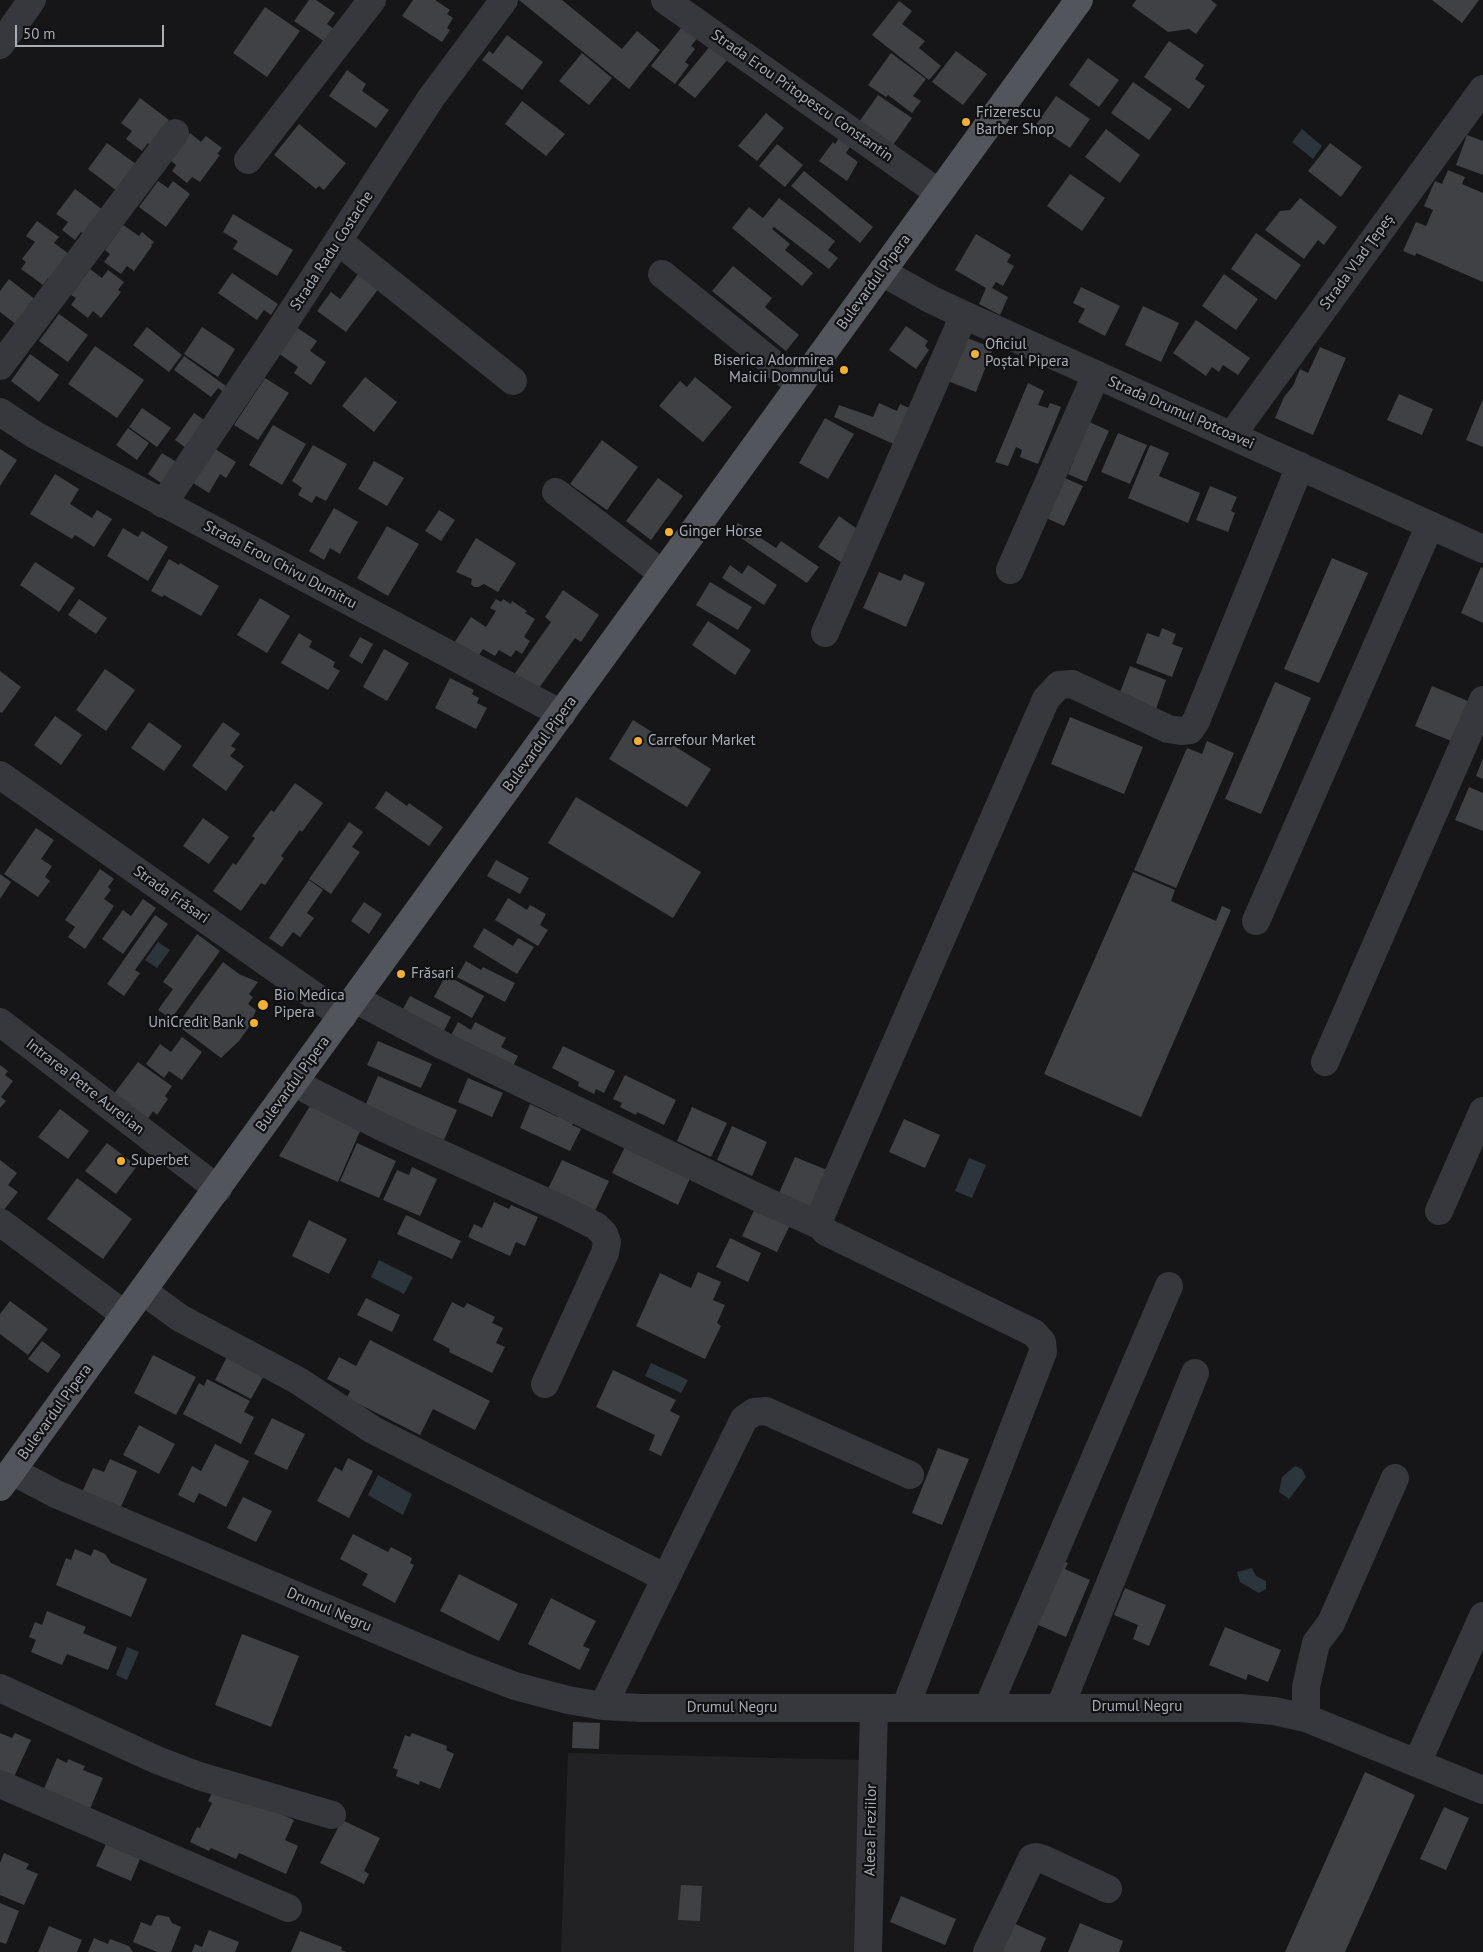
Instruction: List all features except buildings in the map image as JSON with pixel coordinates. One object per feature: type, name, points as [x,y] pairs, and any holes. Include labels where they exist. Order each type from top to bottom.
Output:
[{"type":"main road","name":"Bulevardul Pipera","points":[[6,1479],[1079,0]]},
{"type":"street","points":[[0,45],[32,0]]},
{"type":"street","points":[[248,160],[372,0]]},
{"type":"street","name":"Strada Radu Costache","points":[[163,504],[276,336],[431,98],[504,0]]},
{"type":"street","name":"Strada Erou Pritopescu Constantin","points":[[665,0],[940,193]]},
{"type":"street","name":"Strada Vlad Țepeș","points":[[1232,435],[1483,89]]},
{"type":"street","points":[[0,366],[175,133]]},
{"type":"street","points":[[338,241],[513,381]]},
{"type":"street","name":"Strada Drumul Potcoavei","points":[[882,272],[924,296],[964,315],[1483,549]]},
{"type":"street","points":[[662,274],[800,385]]},
{"type":"street","points":[[825,633],[964,315]]},
{"type":"street","points":[[1010,570],[1096,375]]},
{"type":"street","name":"Strada Erou Chivu Dumitru","points":[[0,412],[35,435],[163,504],[562,714]]},
{"type":"street","points":[[821,1226],[820,1218],[836,1180],[1046,699],[1059,685],[1072,684],[1168,729],[1190,730],[1196,721],[1300,466]]},
{"type":"street","points":[[556,492],[663,574]]},
{"type":"street","points":[[1256,921],[1430,525]]},
{"type":"street","points":[[1325,1062],[1483,700]]},
{"type":"street","name":"Strada Frăsari","points":[[0,775],[349,1007],[444,1046],[821,1226],[826,1232],[1034,1333],[1042,1342],[1043,1352],[905,1708]]},
{"type":"street","name":"Intrarea Petre Aurelian","points":[[0,1022],[218,1189]]},
{"type":"street","points":[[294,1083],[384,1128],[572,1214],[596,1226],[604,1234],[607,1242],[605,1253],[545,1384]]},
{"type":"street","points":[[1439,1211],[1483,1111]]},
{"type":"street","points":[[0,1222],[125,1315]]},
{"type":"street","points":[[988,1707],[1169,1286]]},
{"type":"street","points":[[143,1291],[180,1318],[297,1380],[373,1430],[666,1578]]},
{"type":"street","points":[[1060,1707],[1195,1373]]},
{"type":"street","points":[[603,1706],[744,1419],[754,1412],[766,1411],[777,1414],[910,1474]]},
{"type":"street","points":[[1306,1718],[1306,1687],[1316,1643],[1331,1623],[1395,1478]]},
{"type":"street","name":"Drumul Negru","points":[[6,1479],[56,1494],[488,1676],[568,1700],[603,1706],[642,1708],[1060,1707],[1240,1708],[1274,1711],[1306,1718],[1483,1790]]},
{"type":"street","points":[[1417,1764],[1483,1616]]},
{"type":"street","points":[[0,1688],[156,1760],[199,1776],[332,1815]]},
{"type":"street","name":"Aleea Freziilor","points":[[874,1708],[874,1950]]},
{"type":"street","points":[[0,1784],[288,1908]]},
{"type":"street","points":[[987,1952],[1032,1858],[1043,1859],[1108,1889]]},
{"type":"shaded area","points":[[1302,129],[1322,146],[1313,159],[1292,142]]},
{"type":"shaded area","points":[[158,942],[170,950],[157,968],[145,960]]},
{"type":"shaded area","points":[[969,1158],[986,1165],[972,1198],[955,1191]]},
{"type":"shaded area","points":[[379,1260],[413,1277],[404,1294],[371,1277]]},
{"type":"shaded area","points":[[651,1363],[688,1380],[681,1393],[645,1376]]},
{"type":"shaded area","points":[[1295,1466],[1302,1469],[1306,1477],[1289,1499],[1279,1492],[1282,1477]]},
{"type":"shaded area","points":[[378,1475],[412,1494],[403,1515],[368,1495]]},
{"type":"shaded area","points":[[1252,1568],[1256,1576],[1266,1581],[1266,1589],[1259,1593],[1240,1582],[1237,1572]]},
{"type":"shaded area","points":[[127,1647],[139,1652],[127,1680],[116,1675]]},
{"type":"shaded area","points":[[568,1753],[862,1760],[856,1952],[561,1952]]},
{"type":"place","name":"Frizerescu Barber Shop","points":[[966,122]]},
{"type":"place","name":"Oficiul Poștal Pipera","points":[[975,354]]},
{"type":"place","name":"Biserica Adormirea Maicii Domnului","points":[[844,370]]},
{"type":"place","name":"Ginger Horse","points":[[669,532]]},
{"type":"place","name":"Carrefour Market","points":[[638,741]]},
{"type":"place","name":"Frăsari","points":[[401,974]]},
{"type":"place","name":"Bio Medica Pipera","points":[[263,1005]]},
{"type":"place","name":"UniCredit Bank","points":[[254,1023]]},
{"type":"place","name":"Superbet","points":[[121,1161]]}]
